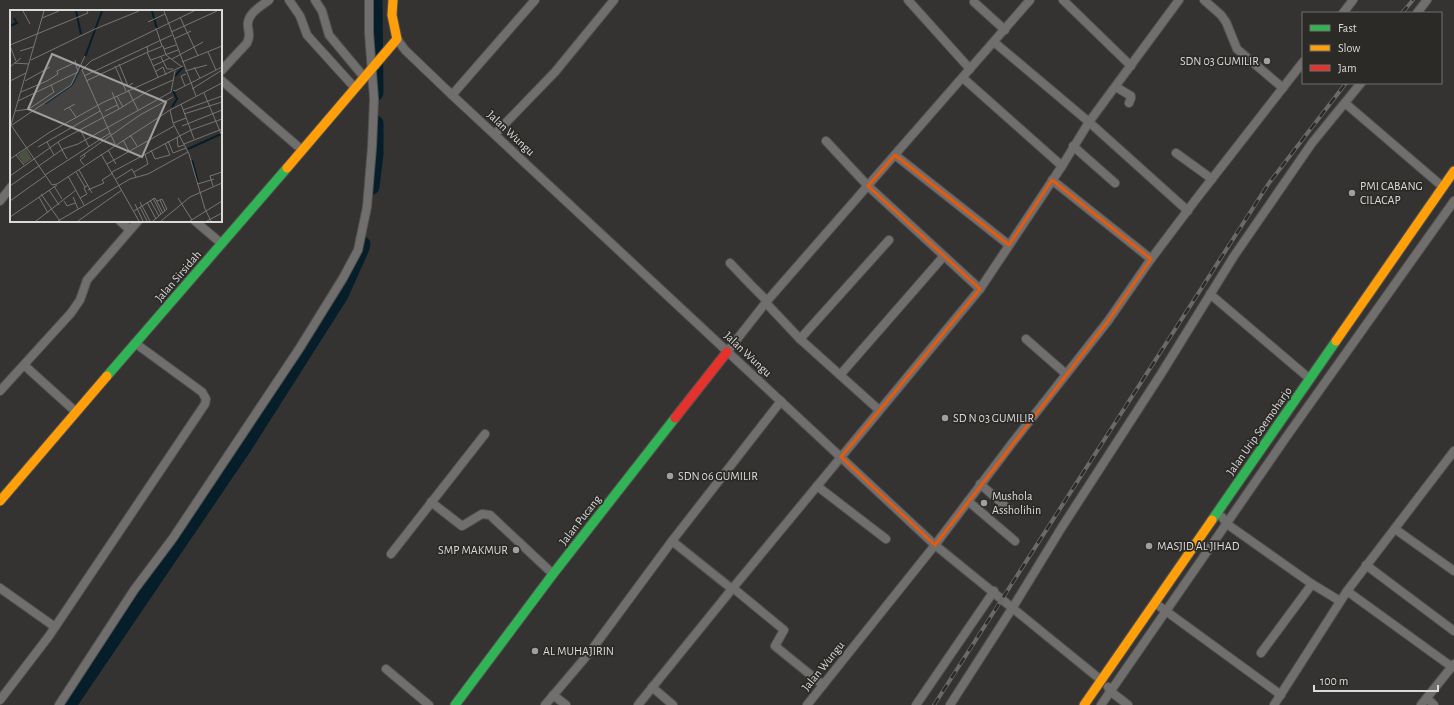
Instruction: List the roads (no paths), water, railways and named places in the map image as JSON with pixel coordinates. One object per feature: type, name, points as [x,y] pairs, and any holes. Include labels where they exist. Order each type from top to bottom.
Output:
[{"type":"main road","points":[[393,0],[392,15],[397,39]]},
{"type":"main road","name":"Jalan Sirsidah","points":[[0,501],[397,39]]},
{"type":"main road","name":"Jalan Urip Soemoharjo","points":[[1084,705],[1104,683],[1163,609],[1224,521],[1431,210],[1441,186],[1454,171]]},
{"type":"main road","name":"Jalan Urip Soemoharjo","points":[[1091,705],[1104,683],[1308,377],[1431,210],[1454,182]]},
{"type":"main road","name":"Jalan Pucang","points":[[455,705],[553,574],[727,352]]},
{"type":"street","points":[[222,70],[248,43],[248,22],[250,15],[269,0]]},
{"type":"street","points":[[289,0],[300,16],[307,35],[355,88]]},
{"type":"street","points":[[315,0],[322,11],[329,35],[364,77]]},
{"type":"street","points":[[59,705],[134,590],[173,538],[291,361],[343,278],[358,250],[368,200],[374,99],[373,66],[369,33],[369,0]]},
{"type":"street","points":[[452,95],[535,0]]},
{"type":"street","points":[[495,134],[555,72],[614,0]]},
{"type":"street","points":[[908,0],[970,69]]},
{"type":"street","points":[[727,352],[766,302],[1030,0]]},
{"type":"street","points":[[1063,0],[1131,66]]},
{"type":"street","points":[[638,705],[732,588],[980,289],[1062,166],[1089,122],[1179,0]]},
{"type":"street","points":[[1204,0],[1224,19],[1237,49],[1283,88]]},
{"type":"street","points":[[1343,12],[1353,0]]},
{"type":"street","points":[[1418,12],[1427,0]]},
{"type":"street","points":[[974,1],[1005,30]]},
{"type":"street","name":"Jalan Wungu","points":[[397,39],[405,50],[452,95],[935,545],[807,705]]},
{"type":"street","points":[[994,42],[1089,122],[1188,211]]},
{"type":"street","points":[[1128,705],[1104,683],[994,591],[935,545],[980,484],[1108,321],[1151,259],[1302,63]]},
{"type":"street","points":[[963,78],[1062,166]]},
{"type":"street","points":[[222,81],[302,150]]},
{"type":"street","points":[[950,705],[1062,527],[1161,374],[1234,256],[1308,149],[1360,84]]},
{"type":"street","points":[[1116,87],[1131,96],[1132,98],[1129,103]]},
{"type":"street","points":[[1345,103],[1441,186]]},
{"type":"street","points":[[826,142],[868,186],[943,257],[980,289]]},
{"type":"street","points":[[1074,146],[1115,183]]},
{"type":"street","points":[[1176,153],[1212,179]]},
{"type":"street","points":[[895,155],[1009,245]]},
{"type":"street","points":[[1210,294],[1308,377],[1383,263],[1441,186],[1454,164]]},
{"type":"street","points":[[1052,180],[1151,259]]},
{"type":"street","points":[[0,201],[10,188]]},
{"type":"street","points":[[1340,601],[1312,584],[1224,521],[1287,436],[1454,201]]},
{"type":"street","points":[[121,222],[130,230]]},
{"type":"street","points":[[0,391],[70,314],[80,300],[87,280],[137,222]]},
{"type":"street","points":[[196,222],[222,244]]},
{"type":"street","points":[[800,339],[889,240]]},
{"type":"street","points":[[840,375],[943,257]]},
{"type":"street","points":[[730,263],[800,339],[879,410]]},
{"type":"street","points":[[1026,340],[1066,374]]},
{"type":"street","points":[[1,697],[55,627],[205,404],[206,399],[202,392],[135,344]]},
{"type":"street","points":[[24,365],[76,412]]},
{"type":"street","points":[[545,705],[590,652],[672,541],[781,401]]},
{"type":"street","points":[[391,554],[485,434]]},
{"type":"street","points":[[1274,705],[1282,695],[1347,591],[1454,451]]},
{"type":"street","points":[[980,484],[1010,510]]},
{"type":"street","points":[[817,486],[886,539]]},
{"type":"street","points":[[968,501],[1015,541]]},
{"type":"street","points":[[431,502],[462,526],[482,514],[490,515],[553,574]]},
{"type":"street","points":[[1395,530],[1454,571]]},
{"type":"street","points":[[672,541],[784,630],[775,644],[775,647],[823,685]]},
{"type":"street","points":[[1366,565],[1454,631]]},
{"type":"street","points":[[1261,653],[1312,584]]},
{"type":"street","points":[[0,588],[55,627]]},
{"type":"street","points":[[916,705],[994,591]]},
{"type":"street","points":[[1347,591],[1453,666],[1424,702],[1434,705]]},
{"type":"street","points":[[1163,609],[1282,695]]},
{"type":"street","points":[[386,669],[429,705]]},
{"type":"street","points":[[1080,705],[1104,683]]},
{"type":"street","points":[[1102,705],[1104,683]]},
{"type":"street","points":[[652,687],[673,705]]},
{"type":"street","points":[[553,695],[566,705]]},
{"type":"waterway","points":[[375,0],[376,93]]},
{"type":"waterway","points":[[372,187],[376,154],[376,123]]},
{"type":"waterway","points":[[69,705],[245,446],[341,295],[363,244]]},
{"type":"railway","points":[[1403,12],[1413,0]]},
{"type":"railway","points":[[934,705],[1269,183],[1345,84]]},
{"type":"place","name":"SDN 03 GUMILIR","points":[[1267,61]]},
{"type":"place","name":"PMI CABANG CILACAP","points":[[1352,193]]},
{"type":"place","name":"SD N 03 GUMILIR","points":[[945,418]]},
{"type":"place","name":"SDN 06 GUMILIR","points":[[670,476]]},
{"type":"place","name":"Mushola Assholihin","points":[[984,503]]},
{"type":"place","name":"MASJID AL JIHAD","points":[[1149,546]]},
{"type":"place","name":"SMP MAKMUR","points":[[516,550]]},
{"type":"place","name":"AL MUHAJIRIN","points":[[535,651]]}]
